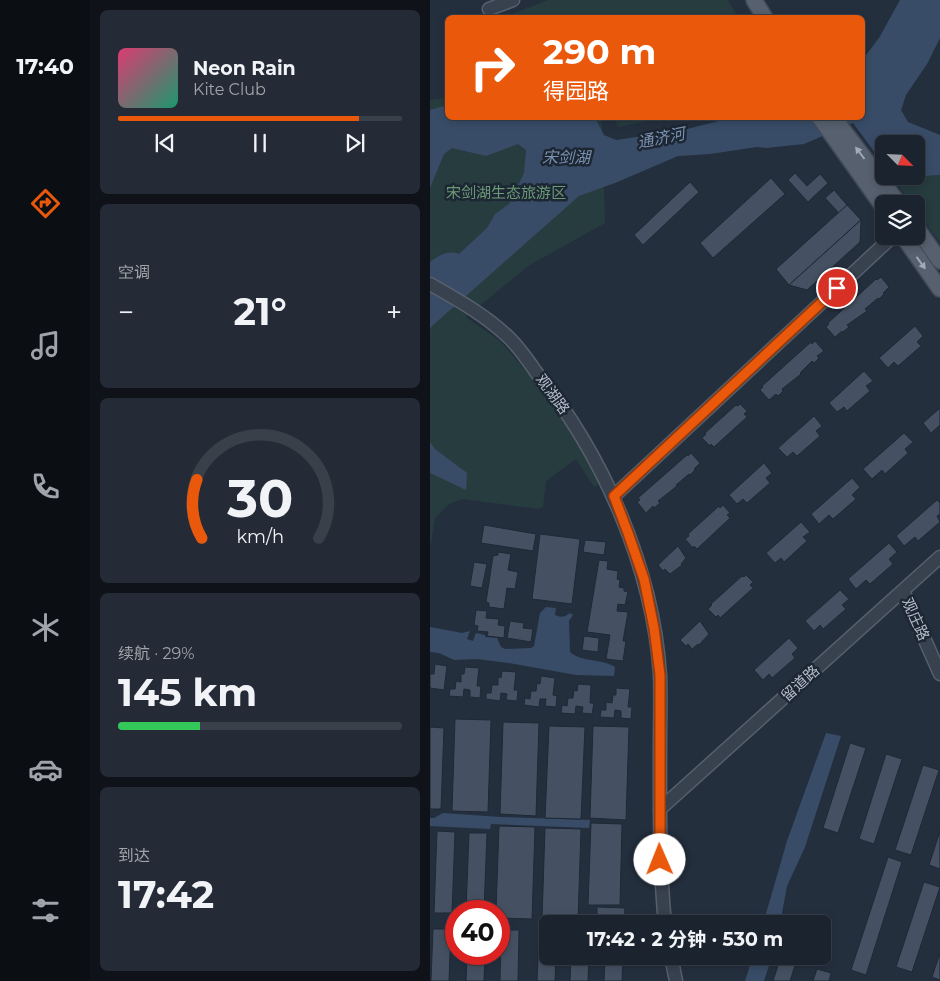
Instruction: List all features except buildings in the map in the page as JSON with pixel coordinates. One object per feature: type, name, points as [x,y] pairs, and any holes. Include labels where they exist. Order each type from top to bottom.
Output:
[{"type":"main road","points":[[742,0],[751,15]]},
{"type":"main road","points":[[754,0],[763,15]]},
{"type":"main road","points":[[823,120],[837,128],[892,195]]},
{"type":"main road","points":[[837,128],[876,195]]},
{"type":"main road","points":[[925,240],[940,261]]},
{"type":"main road","points":[[909,245],[940,289]]},
{"type":"street","points":[[489,9],[509,1]]},
{"type":"street","points":[[614,496],[883,245]]},
{"type":"street","name":"观湖路","points":[[430,284],[473,308],[507,335],[563,406],[614,496],[628,533],[644,579],[654,628],[660,675],[661,887],[664,915]]},
{"type":"street","name":"留道路","points":[[660,809],[940,558]]},
{"type":"street","name":"观庄路","points":[[903,591],[940,674]]},
{"type":"street","points":[[673,965],[676,981]]},
{"type":"green space","points":[[548,0],[728,0],[737,15],[510,15]]},
{"type":"green space","name":"宋剑湖生态旅游区","points":[[445,98],[445,120],[601,120],[605,223],[528,266],[466,317],[500,341],[532,378],[562,416],[602,482],[594,487],[576,459],[546,481],[543,507],[538,509],[462,499],[449,504],[435,518],[430,548],[430,100]]},
{"type":"green space","points":[[615,120],[653,120],[618,127]]},
{"type":"green space","points":[[940,175],[940,243],[925,222],[925,195],[905,195],[898,185],[925,185],[925,176]]},
{"type":"water","name":"宋剑湖","points":[[900,0],[940,0],[940,38],[927,64],[906,95],[901,110],[908,122],[940,135],[940,175],[925,176],[925,135],[875,135],[875,153],[853,123],[804,144],[678,156],[579,196],[430,329],[430,262],[444,254],[459,254],[487,228],[495,214],[509,204],[524,173],[526,150],[518,144],[486,156],[452,148],[444,154],[430,188],[430,110],[445,106],[445,120],[596,120],[604,135],[616,140],[683,130],[723,120],[865,120],[865,56],[879,38]]},
{"type":"water","points":[[430,442],[435,449],[467,473],[466,490],[430,473]]},
{"type":"water","points":[[546,607],[556,608],[555,615],[557,616],[563,617],[570,613],[573,615],[569,621],[570,652],[581,658],[610,664],[615,667],[614,676],[576,675],[477,659],[454,660],[439,653],[430,652],[430,627],[462,633],[470,631],[467,639],[473,641],[476,633],[485,635],[485,637],[497,638],[501,647],[505,649],[531,648],[534,646],[540,613]]},
{"type":"water","points":[[826,733],[841,736],[805,847],[787,886],[782,915],[766,915],[787,841]]},
{"type":"water","points":[[443,813],[590,820],[589,828],[491,824],[490,829],[430,826],[430,818]]},
{"type":"water","points":[[750,965],[769,965],[764,981],[745,981]]},
{"type":"route","points":[[660,860],[660,675],[654,628],[644,579],[614,496],[837,288]]},
{"type":"water label","name":"通济河","points":[[661,138]]}]
